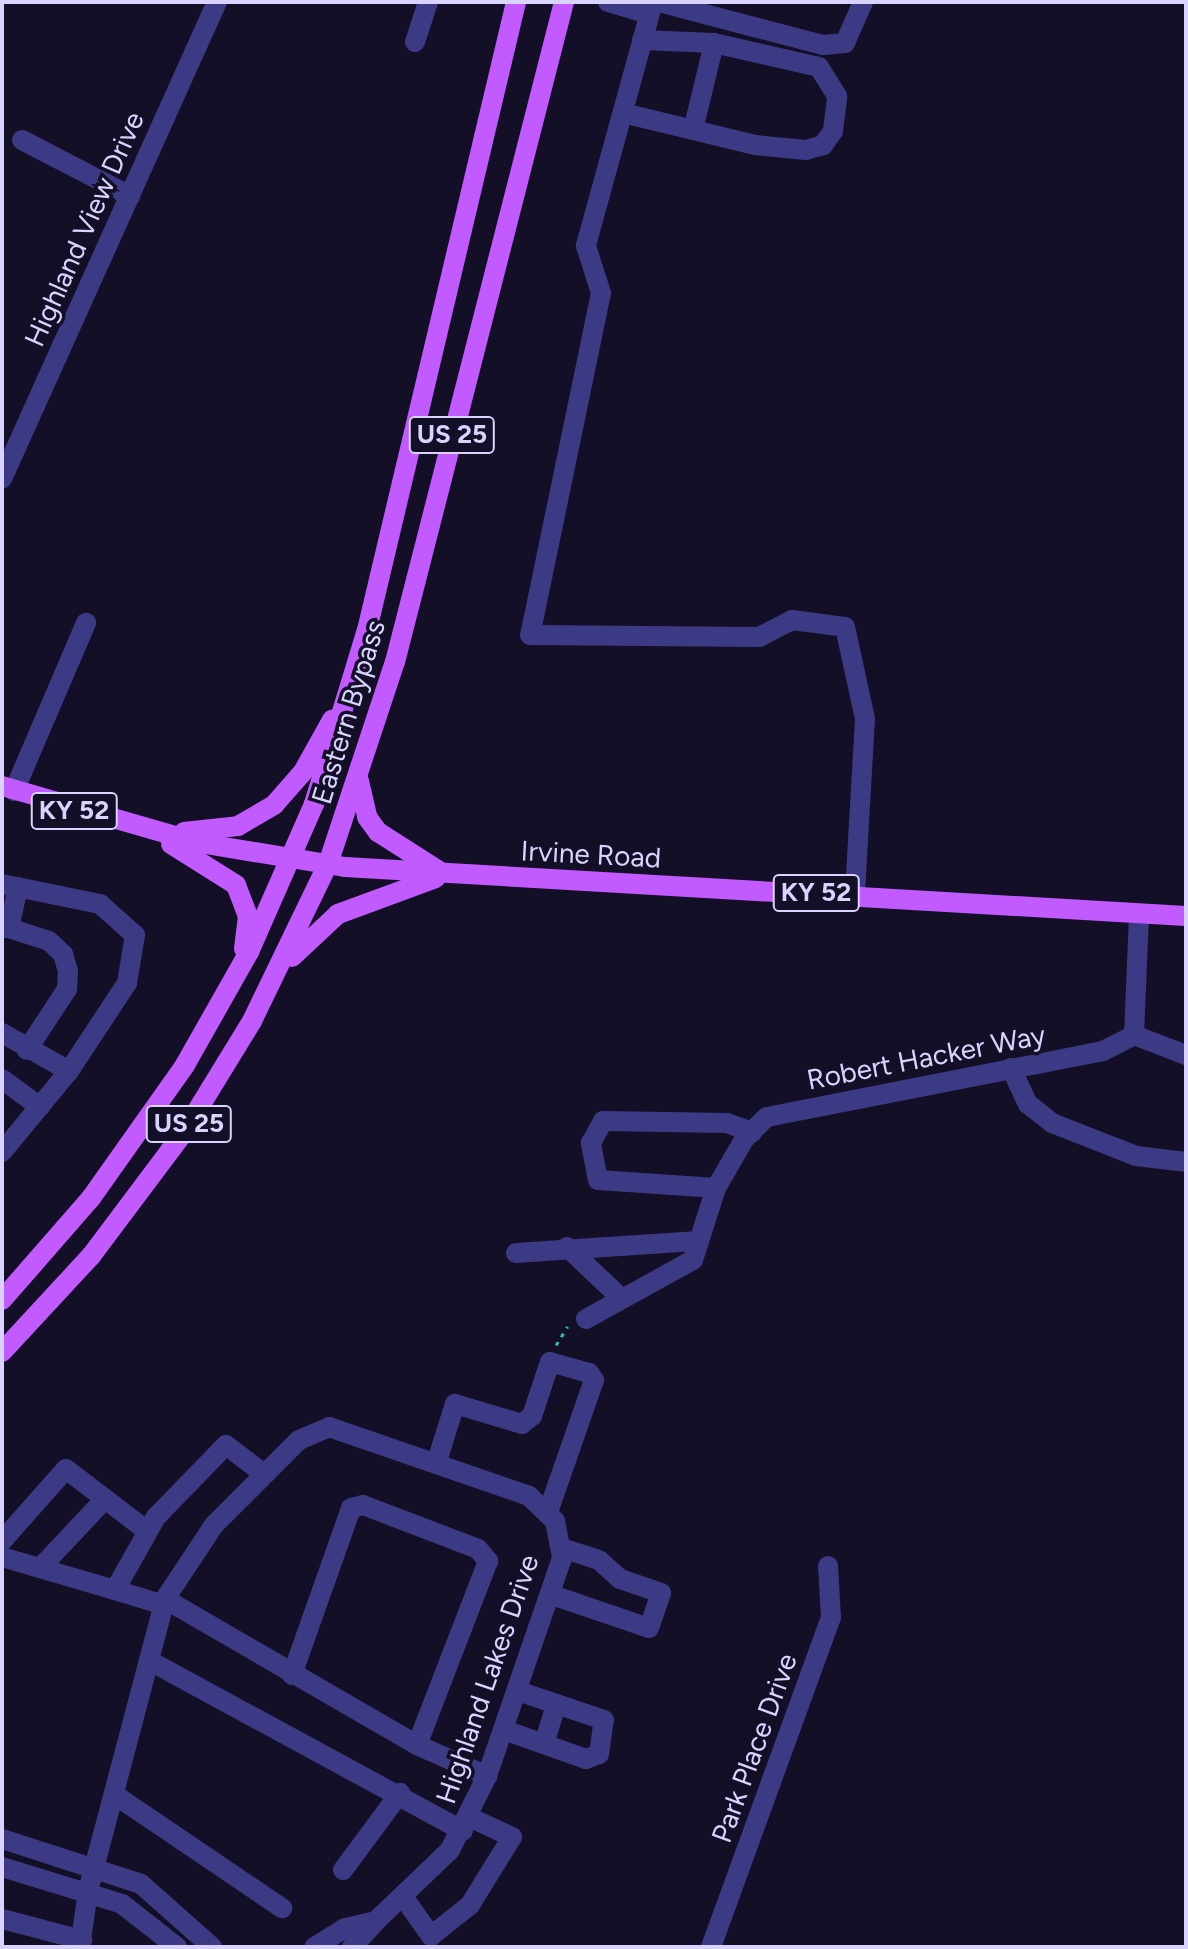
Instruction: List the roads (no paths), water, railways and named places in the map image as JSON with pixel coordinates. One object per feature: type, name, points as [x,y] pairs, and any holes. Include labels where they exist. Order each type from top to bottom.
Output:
[{"type":"main road","name":"Eastern Bypass","points":[[2,1300],[139,1135],[237,975],[291,860],[354,677],[516,2]]},
{"type":"main road","name":"Eastern Bypass","points":[[2,1352],[140,1194],[204,1101],[274,979],[328,864],[359,780],[564,2]]},
{"type":"main road","points":[[146,831],[218,831],[274,805],[303,772],[354,677]]},
{"type":"main road","points":[[359,780],[367,817],[378,832],[447,874]]},
{"type":"main road","name":"Irvine Road","points":[[8,789],[146,831],[291,860],[328,864],[447,874],[855,894],[1186,916]]},
{"type":"main road","points":[[146,831],[236,885],[248,916],[237,975]]},
{"type":"main road","points":[[274,979],[338,914],[447,874]]},
{"type":"street","name":"Highland View Drive","points":[[2,479],[217,2]]},
{"type":"street","points":[[415,42],[428,2]]},
{"type":"street","points":[[608,2],[701,7],[823,45],[845,43],[863,2]]},
{"type":"street","points":[[654,6],[586,246],[601,293],[530,635],[759,637],[792,620],[845,627],[865,719],[855,894]]},
{"type":"street","points":[[623,113],[693,130],[806,150],[823,145],[833,131],[837,96],[819,67],[714,43],[642,40]]},
{"type":"street","points":[[693,130],[714,43]]},
{"type":"street","points":[[22,140],[130,196]]},
{"type":"street","points":[[8,789],[86,623]]},
{"type":"street","points":[[2,1152],[69,1071],[127,983],[135,935],[100,904],[10,885],[6,928],[49,941],[63,954],[68,971],[67,989],[27,1050]]},
{"type":"street","points":[[1139,914],[1134,1035],[1186,1055]]},
{"type":"street","points":[[2,1033],[27,1050],[69,1071]]},
{"type":"street","name":"Robert Hacker Way","points":[[696,1250],[716,1188],[752,1132],[767,1117],[1103,1051],[1134,1035]]},
{"type":"street","points":[[1011,1068],[1028,1104],[1052,1123],[1136,1156],[1186,1162]]},
{"type":"street","points":[[2,1079],[40,1107]]},
{"type":"street","points":[[716,1188],[613,1186],[598,1180],[591,1143],[603,1121],[727,1123],[752,1132]]},
{"type":"street","points":[[516,1253],[567,1247],[696,1250]]},
{"type":"street","points":[[567,1247],[622,1299]]},
{"type":"street","points":[[586,1319],[696,1250]]},
{"type":"street","points":[[2,1919],[81,1943],[88,1891],[165,1602],[197,1545],[299,1440],[329,1427],[437,1461],[529,1496],[548,1512],[594,1380],[589,1373],[550,1362],[529,1422],[455,1404],[437,1461]]},
{"type":"street","points":[[115,1590],[147,1531],[226,1445],[264,1474]]},
{"type":"street","points":[[2,1541],[66,1469],[147,1531]]},
{"type":"street","points":[[40,1568],[105,1499]]},
{"type":"street","points":[[292,1675],[351,1508],[363,1505],[478,1549],[488,1561],[417,1745]]},
{"type":"street","name":"Highland Lakes Drive","points":[[315,1947],[345,1928],[376,1921],[404,1898],[466,1824],[487,1776],[552,1595],[561,1548],[548,1512]]},
{"type":"street","points":[[552,1595],[649,1628],[661,1593],[620,1579],[599,1560],[561,1548]]},
{"type":"street","points":[[2,1557],[165,1602],[417,1745],[487,1776]]},
{"type":"street","name":"Park Place Drive","points":[[711,1947],[831,1618],[828,1566]]},
{"type":"street","points":[[150,1661],[400,1793],[466,1824],[512,1837],[470,1905],[431,1936],[404,1898]]},
{"type":"street","points":[[504,1730],[594,1758],[607,1729],[599,1717],[518,1691]]},
{"type":"street","points":[[544,1744],[556,1705]]},
{"type":"street","points":[[343,1870],[400,1793]]},
{"type":"street","points":[[115,1795],[135,1803],[282,1908]]},
{"type":"street","points":[[2,1839],[96,1865],[164,1900],[212,1947]]},
{"type":"street","points":[[2,1867],[88,1891],[144,1917],[177,1947]]},
{"type":"street","points":[[352,1947],[376,1921]]}]
